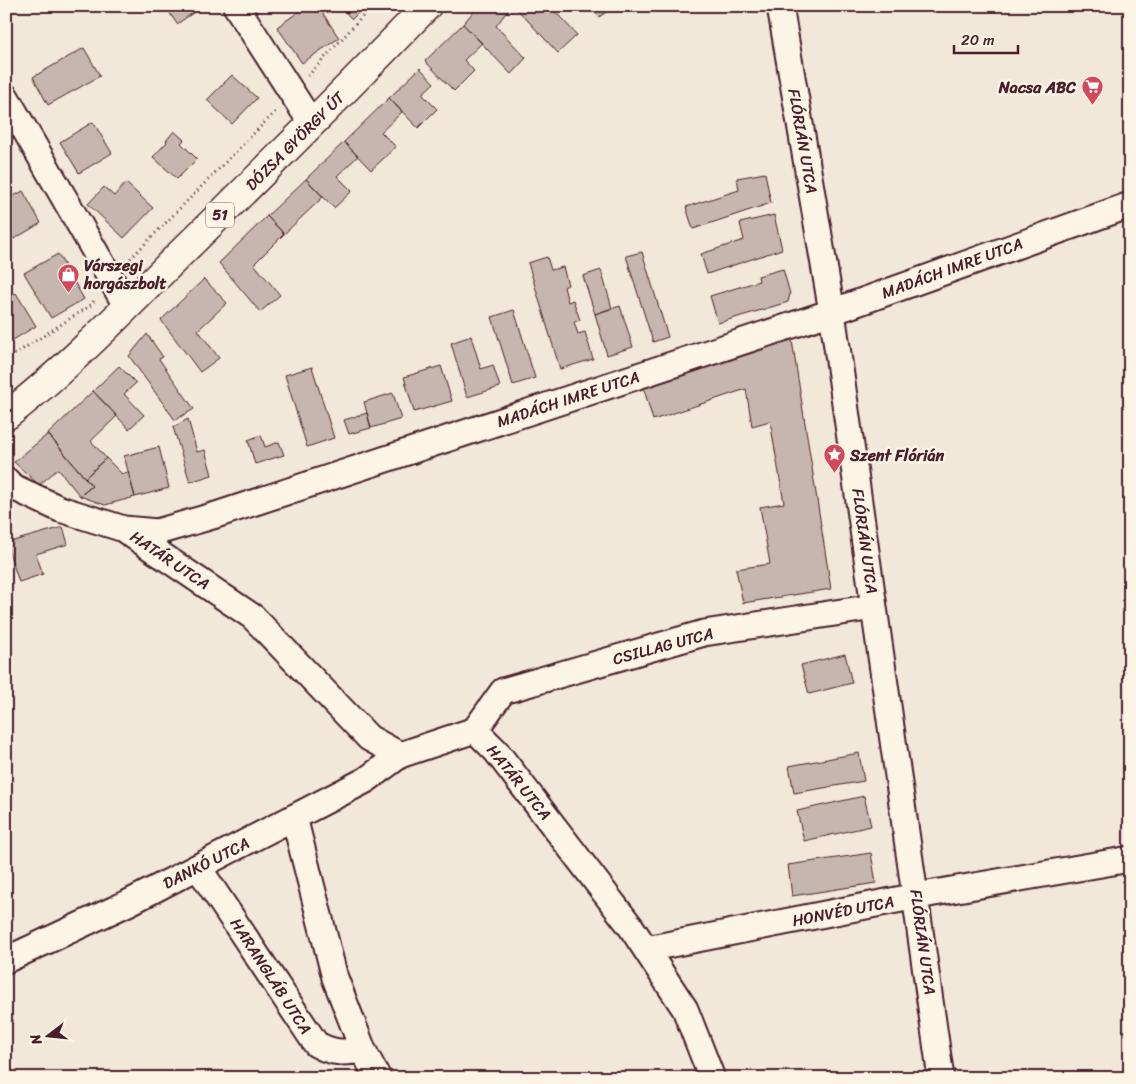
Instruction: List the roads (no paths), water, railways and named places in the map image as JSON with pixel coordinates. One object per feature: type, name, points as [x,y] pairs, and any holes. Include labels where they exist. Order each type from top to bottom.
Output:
[{"type":"main road","name":"DÓZSA GYÖRGY ÚT","points":[[6,416],[56,373],[127,307],[312,124],[427,6]]},
{"type":"street","points":[[236,6],[312,124]]},
{"type":"street","name":"FLÓRIÁN UTCA","points":[[780,6],[832,312],[942,1078]]},
{"type":"street","points":[[6,97],[127,307]]},
{"type":"street","name":"MADÁCH IMRE UTCA","points":[[6,480],[13,487],[60,509],[124,529],[157,532],[216,515],[832,312],[1130,205]]},
{"type":"street","name":"HATÁR UTCA","points":[[124,529],[253,617],[370,738],[400,754],[475,730],[496,751],[646,949],[685,1009],[705,1074]]},
{"type":"street","name":"CSILLAG UTCA","points":[[475,730],[503,691],[704,633],[874,607]]},
{"type":"street","name":"DANKÓ UTCA","points":[[6,960],[130,902],[366,780],[400,754]]},
{"type":"street","points":[[294,817],[335,978],[363,1050],[378,1078]]},
{"type":"street","name":"HONVÉD UTCA","points":[[646,949],[917,896],[1130,859]]},
{"type":"street","name":"HARANGLÁB UTCA","points":[[198,867],[316,1044],[329,1051],[345,1053],[363,1050]]},
{"type":"place","name":"Nacsa ABC","points":[[1092,106]]},
{"type":"place","name":"Várszegi horgászbolt","points":[[68,293]]},
{"type":"place","name":"Szent Flórián","points":[[834,474]]}]
